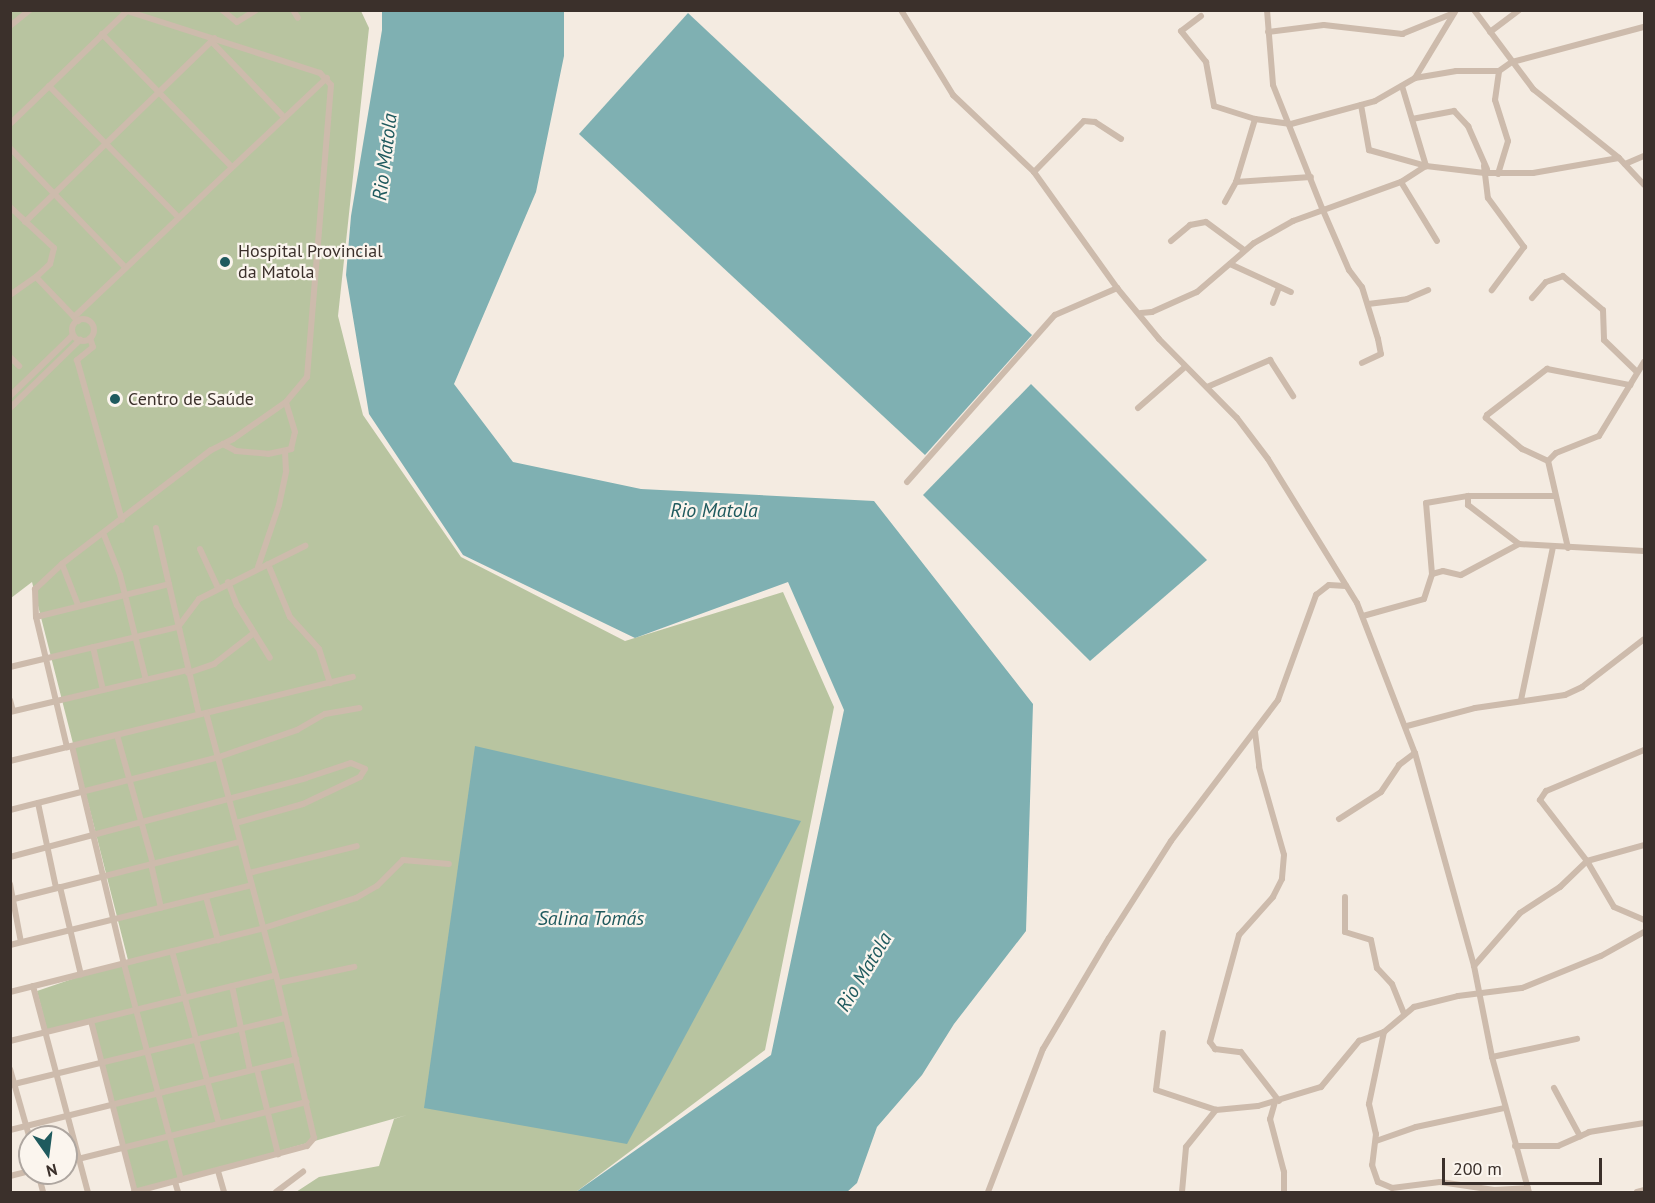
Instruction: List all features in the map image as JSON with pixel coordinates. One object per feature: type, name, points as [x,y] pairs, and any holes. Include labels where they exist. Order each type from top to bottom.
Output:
[{"type":"street","points":[[10,26],[30,10]]},
{"type":"street","points":[[222,10],[237,22],[256,10]]},
{"type":"street","points":[[292,10],[298,18]]},
{"type":"street","points":[[901,10],[953,95],[1034,172],[1118,288],[1141,313],[1148,325],[1185,367],[1237,418],[1268,459],[1363,616],[1407,726],[1415,753],[1474,966],[1492,1057],[1528,1190],[1494,1190],[1440,1182],[1410,1189],[1392,1188],[1378,1182],[1372,1165],[1376,1140],[1370,1104],[1384,1032]]},
{"type":"street","points":[[1267,10],[1270,76],[1292,124],[1322,208],[1368,304],[1382,352],[1362,363]]},
{"type":"street","points":[[1474,10],[1539,96],[1619,158],[1644,185]]},
{"type":"street","points":[[1490,32],[1519,10]]},
{"type":"street","points":[[10,124],[123,14],[133,11],[327,78]]},
{"type":"street","points":[[1268,32],[1324,25],[1402,34],[1455,12]]},
{"type":"street","points":[[1415,78],[1455,12]]},
{"type":"street","points":[[1201,16],[1181,31],[1206,62],[1214,106],[1255,119],[1292,124],[1361,105],[1415,78],[1456,72],[1499,71],[1512,62],[1644,27]]},
{"type":"street","points":[[102,34],[232,167]]},
{"type":"street","points":[[25,222],[213,40]]},
{"type":"street","points":[[213,40],[284,117]]},
{"type":"street","points":[[1490,172],[1508,146],[1495,100],[1499,71]]},
{"type":"street","points":[[10,396],[73,334],[76,319],[125,267],[327,78]]},
{"type":"street","points":[[178,1192],[171,1135],[123,964],[83,792],[57,702],[36,617],[35,589],[62,564],[104,535],[223,444],[286,402],[303,383],[310,366],[331,90],[327,78]]},
{"type":"street","points":[[49,86],[178,217]]},
{"type":"street","points":[[1402,86],[1426,166]]},
{"type":"street","points":[[1361,105],[1367,148],[1426,166],[1490,172],[1555,172],[1619,158]]},
{"type":"street","points":[[1412,119],[1454,111],[1468,126],[1490,172],[1488,198],[1524,247],[1492,290]]},
{"type":"street","points":[[1225,202],[1236,182],[1255,119]]},
{"type":"street","points":[[1034,172],[1084,121],[1095,122],[1121,139]]},
{"type":"street","points":[[10,148],[125,267]]},
{"type":"street","points":[[1625,164],[1644,156]]},
{"type":"street","points":[[1141,313],[1152,312],[1197,292],[1245,250],[1322,208],[1401,182],[1426,166]]},
{"type":"street","points":[[1236,182],[1311,177]]},
{"type":"street","points":[[1401,182],[1437,241]]},
{"type":"street","points":[[10,207],[54,248],[50,264],[10,295]]},
{"type":"street","points":[[1171,241],[1190,225],[1206,222],[1245,250]]},
{"type":"street","points":[[1230,264],[1291,292]]},
{"type":"street","points":[[1532,298],[1546,282],[1563,276],[1603,310],[1604,340],[1637,372]]},
{"type":"street","points":[[36,277],[76,319],[92,325],[90,338],[93,347],[77,360],[122,520]]},
{"type":"street","points":[[1273,303],[1279,287]]},
{"type":"street","points":[[907,482],[1055,315],[1118,288]]},
{"type":"street","points":[[1368,304],[1407,299],[1428,290]]},
{"type":"street","points":[[1148,325],[1152,312]]},
{"type":"street","points":[[73,334],[80,340]]},
{"type":"street","points":[[10,408],[80,340],[90,338]]},
{"type":"street","points":[[10,357],[19,366]]},
{"type":"street","points":[[1207,387],[1270,360],[1293,396]]},
{"type":"street","points":[[1548,461],[1556,453],[1599,436],[1644,363]]},
{"type":"street","points":[[1138,408],[1185,367]]},
{"type":"street","points":[[1548,461],[1522,448],[1486,418],[1487,415],[1547,369],[1630,385]]},
{"type":"street","points":[[223,444],[236,451],[285,451],[293,447],[296,437],[286,402]]},
{"type":"street","points":[[258,567],[279,506],[286,471],[285,451]]},
{"type":"street","points":[[1548,461],[1568,548]]},
{"type":"street","points":[[1363,616],[1424,599],[1432,574],[1425,505],[1468,496],[1555,496]]},
{"type":"street","points":[[1468,496],[1468,505],[1519,544],[1644,551]]},
{"type":"street","points":[[91,1021],[134,1192],[218,1171],[312,1143],[315,1130],[276,975],[219,757],[188,671],[156,528]]},
{"type":"street","points":[[104,535],[125,594],[146,680]]},
{"type":"street","points":[[1432,574],[1443,571],[1461,575],[1519,544]]},
{"type":"street","points":[[10,667],[178,627],[194,603],[228,582],[305,546]]},
{"type":"street","points":[[1521,700],[1553,547]]},
{"type":"street","points":[[200,549],[218,588]]},
{"type":"street","points":[[62,564],[78,605]]},
{"type":"street","points":[[268,564],[290,617],[319,649],[330,683]]},
{"type":"street","points":[[228,582],[254,633],[270,658]]},
{"type":"street","points":[[36,617],[169,584]]},
{"type":"street","points":[[988,1192],[1047,1042],[1145,878],[1283,690],[1316,595],[1329,585],[1346,586]]},
{"type":"street","points":[[10,700],[12,712],[214,664],[254,633]]},
{"type":"street","points":[[1407,726],[1521,700],[1554,699],[1582,687],[1644,639]]},
{"type":"street","points":[[93,647],[103,690]]},
{"type":"street","points":[[10,761],[353,677]]},
{"type":"street","points":[[10,810],[219,757],[297,730],[325,714],[359,708]]},
{"type":"street","points":[[1255,731],[1259,767],[1282,846],[1282,879],[1273,897],[1239,935],[1210,1042],[1215,1049],[1240,1052],[1277,1101]]},
{"type":"street","points":[[117,735],[152,864],[160,908]]},
{"type":"street","points":[[1644,750],[1541,795],[1541,806],[1587,861],[1614,906],[1644,921]]},
{"type":"street","points":[[1339,819],[1381,792],[1399,765],[1415,753]]},
{"type":"street","points":[[10,857],[230,799],[351,763],[365,770],[360,777],[303,804],[236,823]]},
{"type":"street","points":[[38,802],[81,975]]},
{"type":"street","points":[[12,899],[240,842]]},
{"type":"street","points":[[249,873],[357,846]]},
{"type":"street","points":[[1474,966],[1520,913],[1560,887],[1587,861],[1644,846]]},
{"type":"street","points":[[10,992],[264,928],[367,892],[399,861],[417,858],[449,864]]},
{"type":"street","points":[[10,884],[21,942]]},
{"type":"street","points":[[10,945],[252,885]]},
{"type":"street","points":[[206,897],[218,940]]},
{"type":"street","points":[[1345,897],[1346,932],[1371,940],[1377,968],[1392,984],[1404,1013]]},
{"type":"street","points":[[1163,1033],[1156,1090],[1216,1110],[1277,1101],[1321,1087],[1359,1041],[1384,1032],[1404,1013],[1429,1002],[1522,988],[1601,956],[1644,932]]},
{"type":"street","points":[[172,951],[219,1124]]},
{"type":"street","points":[[278,983],[354,967]]},
{"type":"street","points":[[10,1041],[276,975]]},
{"type":"street","points":[[33,986],[88,1192]]},
{"type":"street","points":[[232,986],[240,1028],[268,1112],[278,1154]]},
{"type":"street","points":[[13,1085],[285,1018]]},
{"type":"street","points":[[1492,1057],[1577,1039]]},
{"type":"street","points":[[31,1125],[296,1059]]},
{"type":"street","points":[[10,1069],[27,1125]]},
{"type":"street","points":[[1554,1088],[1580,1136]]},
{"type":"street","points":[[1277,1101],[1270,1119],[1284,1172],[1284,1192]]},
{"type":"street","points":[[80,1158],[307,1102]]},
{"type":"street","points":[[1376,1140],[1431,1124],[1505,1108]]},
{"type":"street","points":[[1182,1192],[1186,1147],[1216,1110]]},
{"type":"street","points":[[1515,1146],[1558,1146],[1580,1136],[1644,1123]]},
{"type":"street","points":[[218,1171],[224,1192]]},
{"type":"street","points":[[276,1192],[303,1172]]},
{"type":"street","points":[[1637,1192],[1644,1190]]},
{"type":"green space","points":[[11,11],[361,11],[369,28],[338,316],[363,415],[461,557],[625,641],[783,592],[834,707],[765,1050],[576,1192],[296,1192],[319,1177],[379,1166],[394,1119],[407,1115],[136,1191],[90,1022],[47,1030],[37,991],[128,960],[32,582],[11,598]]},
{"type":"water","name":"Rio Matola","points":[[382,11],[564,11],[564,56],[536,192],[454,384],[513,462],[641,489],[874,501],[1033,704],[1026,931],[954,1024],[922,1075],[877,1127],[857,1183],[847,1192],[576,1192],[771,1055],[844,710],[788,582],[635,638],[463,555],[369,414],[346,275],[351,216],[382,30]]},
{"type":"water","points":[[688,13],[1032,335],[925,455],[579,134]]},
{"type":"water","points":[[1031,384],[1207,560],[1090,661],[923,495]]},
{"type":"water","name":"Salina Tomás","points":[[475,746],[801,821],[627,1144],[424,1108]]},
{"type":"place","name":"Hospital Provincial da Matola","points":[[225,262]]},
{"type":"place","name":"Centro de Saúde","points":[[115,399]]}]
